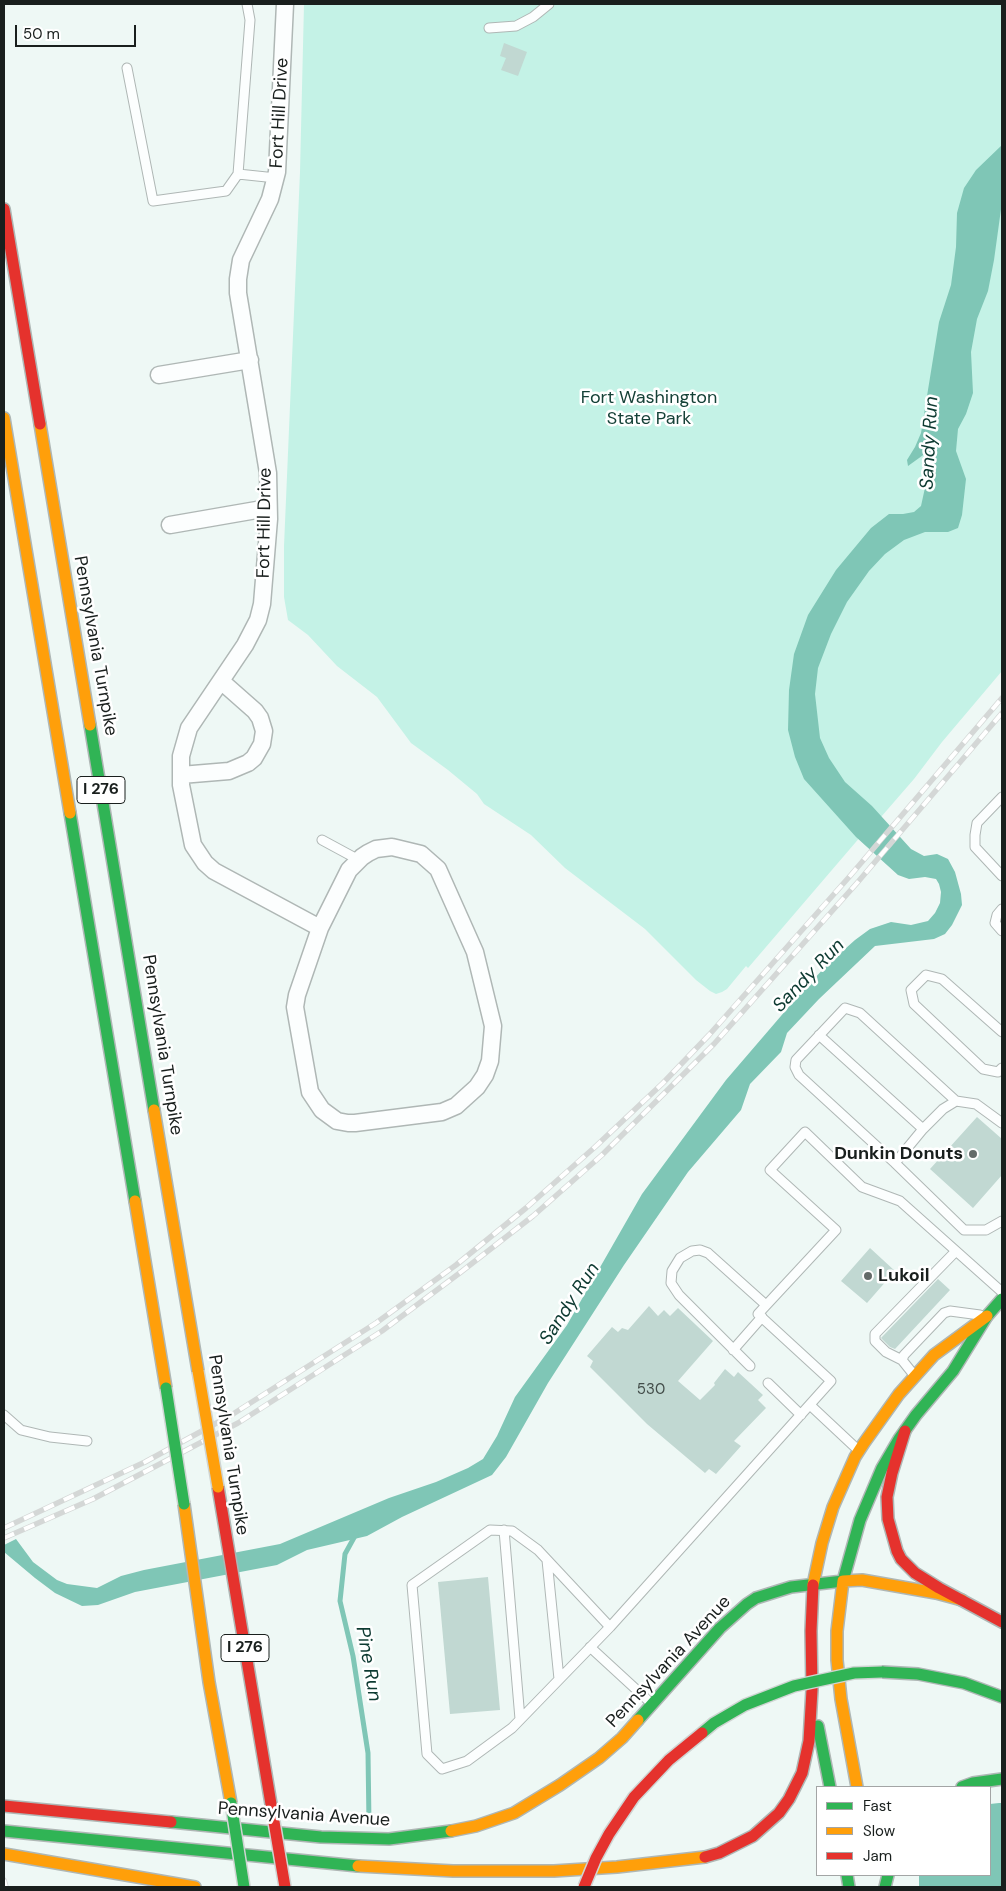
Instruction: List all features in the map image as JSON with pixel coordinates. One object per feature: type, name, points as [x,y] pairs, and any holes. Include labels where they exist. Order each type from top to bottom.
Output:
[{"type":"main road","name":"Pennsylvania Turnpike","points":[[4,210],[284,1887]]},
{"type":"main road","name":"I 276","points":[[4,418],[166,1388],[209,1682],[244,1887]]},
{"type":"main road","points":[[4,1831],[370,1867],[444,1871],[554,1871],[696,1859],[720,1854],[762,1829],[784,1808],[799,1782],[809,1741],[812,1690],[811,1631],[813,1585],[824,1534],[833,1507],[859,1450],[880,1419],[914,1376],[934,1355],[987,1316],[1002,1300]]},
{"type":"main road","points":[[857,1786],[841,1699],[837,1660],[837,1631],[843,1581],[860,1520],[872,1490],[905,1431],[916,1415],[953,1372],[987,1316]]},
{"type":"main road","points":[[905,1431],[892,1472],[887,1497],[888,1519],[893,1540],[902,1559],[915,1573],[938,1588],[1002,1622]]},
{"type":"main road","name":"Pennsylvania Avenue","points":[[4,1806],[321,1837],[389,1839],[434,1834],[476,1826],[514,1813],[567,1781],[599,1758],[622,1738],[720,1628],[756,1598],[773,1592],[813,1585],[862,1580],[936,1593],[962,1600]]},
{"type":"main road","points":[[584,1887],[596,1858],[609,1834],[634,1797],[679,1751],[714,1723],[745,1705],[794,1686],[854,1673],[882,1672],[918,1674],[964,1683],[1002,1697]]},
{"type":"main road","points":[[812,1690],[830,1786]]},
{"type":"main road","points":[[965,1786],[1002,1779]]},
{"type":"main road","points":[[4,1854],[195,1887]]},
{"type":"street","name":"Fort Hill Drive","points":[[285,4],[279,155],[276,178],[270,199],[243,255],[239,271],[238,293],[268,473],[268,508],[262,604],[258,620],[246,645],[189,728],[181,756],[181,775],[182,792],[193,844],[205,863],[214,871],[320,928]]},
{"type":"street","points":[[159,375],[250,360]]},
{"type":"street","points":[[170,525],[268,508]]},
{"type":"street","points":[[181,775],[229,771],[248,763],[259,752],[264,731],[260,718],[221,681]]},
{"type":"street","points":[[392,847],[416,852],[431,862],[438,869],[474,952],[493,1026],[490,1061],[485,1075],[477,1087],[456,1106],[442,1112],[355,1123],[338,1120],[322,1110],[310,1092],[295,1007],[300,982],[320,928],[349,870],[359,860],[376,849],[392,847]]},
{"type":"lane","points":[[127,68],[153,201],[226,191],[238,174],[250,20],[247,4]]},
{"type":"lane","points":[[489,28],[516,26],[533,17],[548,4]]},
{"type":"lane","points":[[238,174],[276,178]]},
{"type":"lane","points":[[1002,797],[977,823],[975,847],[1002,876]]},
{"type":"lane","points":[[322,840],[359,860]]},
{"type":"lane","points":[[1002,909],[994,923],[1002,931]]},
{"type":"lane","points":[[1002,1032],[942,979],[926,975],[911,990],[914,1004],[983,1069],[998,1072],[1002,1068]]},
{"type":"lane","points":[[1002,1122],[976,1104],[956,1101],[860,1013],[845,1008],[796,1060],[795,1067],[800,1074],[964,1230],[986,1230],[1002,1221]]},
{"type":"lane","points":[[819,1035],[923,1128]]},
{"type":"lane","points":[[895,1163],[923,1128],[943,1109],[956,1101]]},
{"type":"lane","points":[[610,1627],[538,1550],[512,1531],[490,1530],[412,1585],[427,1754],[442,1769],[467,1762],[512,1728],[610,1627],[831,1381],[758,1314],[836,1230],[770,1170],[805,1132],[862,1187],[900,1201],[1002,1292]]},
{"type":"lane","points":[[750,1366],[679,1295],[671,1283],[672,1271],[680,1258],[692,1251],[700,1250],[708,1253],[766,1305]]},
{"type":"lane","points":[[914,1376],[902,1360],[886,1352],[875,1341],[875,1334],[956,1251]]},
{"type":"lane","points":[[902,1360],[904,1354],[944,1313],[950,1311],[987,1316]]},
{"type":"lane","points":[[733,1350],[762,1318]]},
{"type":"lane","points":[[768,1383],[801,1415]]},
{"type":"lane","points":[[810,1405],[859,1450]]},
{"type":"lane","points":[[4,1415],[21,1430],[50,1437],[87,1441]]},
{"type":"lane","points":[[504,1530],[520,1719]]},
{"type":"lane","points":[[547,1560],[559,1679]]},
{"type":"lane","points":[[590,1647],[653,1704]]},
{"type":"green space","name":"Fort Washington State Park","points":[[304,4],[1002,4],[1002,671],[881,817],[879,815],[748,968],[746,966],[727,989],[722,992],[716,994],[696,980],[645,929],[565,868],[531,835],[484,804],[477,794],[411,743],[377,697],[337,666],[308,635],[288,620],[284,597],[284,546],[300,172]]},
{"type":"water","name":"Sandy Run","points":[[1002,145],[1002,202],[994,260],[988,291],[977,319],[971,352],[973,393],[966,414],[958,429],[956,451],[966,479],[962,515],[958,528],[948,532],[925,532],[904,540],[885,554],[869,571],[847,602],[831,634],[818,668],[815,694],[820,738],[829,758],[845,782],[872,806],[911,849],[924,856],[937,854],[948,859],[955,872],[962,905],[952,925],[945,934],[934,939],[875,946],[819,999],[787,1033],[781,1052],[750,1084],[741,1110],[688,1172],[624,1265],[548,1383],[506,1457],[492,1475],[402,1517],[367,1536],[307,1550],[277,1565],[135,1592],[98,1605],[82,1606],[55,1593],[4,1552],[4,1545],[16,1539],[33,1562],[57,1580],[67,1584],[97,1588],[121,1576],[144,1570],[280,1544],[389,1498],[436,1482],[483,1459],[497,1436],[515,1397],[567,1325],[642,1194],[726,1080],[799,995],[826,966],[855,940],[870,929],[891,922],[911,925],[928,921],[935,913],[940,903],[941,892],[936,879],[925,877],[909,879],[898,875],[856,837],[804,779],[795,757],[788,730],[789,690],[794,654],[808,615],[836,570],[871,528],[889,514],[914,512],[921,506],[929,465],[926,453],[908,466],[907,460],[921,433],[939,322],[951,285],[956,247],[957,213],[964,188],[976,170]]},
{"type":"water","points":[[1002,1803],[1002,1887],[919,1887],[919,1876],[991,1876],[991,1804]]},
{"type":"building","points":[[504,43],[527,52],[518,76],[501,70],[506,58],[500,56]]},
{"type":"building","name":"Dunkin Donuts","points":[[977,1117],[1002,1139],[1002,1175],[973,1208],[930,1169]]},
{"type":"building","name":"Lukoil","points":[[870,1248],[895,1271],[867,1303],[841,1281]]},
{"type":"building","name":"Lukoil","points":[[938,1279],[950,1290],[895,1349],[890,1347],[881,1338]]},
{"type":"building","points":[[649,1306],[658,1316],[664,1310],[670,1316],[678,1308],[713,1341],[678,1381],[700,1400],[715,1385],[714,1383],[725,1369],[734,1377],[738,1372],[763,1395],[758,1400],[766,1408],[734,1441],[741,1446],[716,1474],[709,1469],[705,1473],[647,1424],[590,1367],[593,1361],[587,1356],[612,1327],[618,1332],[622,1328],[628,1330]]},
{"type":"building","points":[[488,1577],[500,1710],[450,1714],[438,1582]]},
{"type":"waterway","name":"Pine Run","points":[[356,1534],[345,1554],[340,1601],[353,1656],[368,1753],[369,1823]]},
{"type":"railway","points":[[4,1528],[145,1462],[233,1414],[376,1323],[456,1265],[526,1208],[663,1083],[709,1035],[850,876],[1002,698]]},
{"type":"railway","points":[[4,1538],[93,1499],[238,1423],[382,1331],[533,1216],[602,1155],[714,1044],[857,883],[1002,713]]},
{"type":"railway","points":[[4,1880],[6,1887]]},
{"type":"traffic: fast","points":[[90,725],[154,1110]]},
{"type":"traffic: fast","points":[[70,813],[135,1201]]},
{"type":"traffic: fast","points":[[843,1581],[860,1520],[882,1468],[916,1415],[953,1371],[987,1316],[1002,1299]]},
{"type":"traffic: fast","points":[[166,1388],[184,1504]]},
{"type":"traffic: fast","points":[[638,1720],[720,1628],[747,1604],[756,1598],[791,1587],[843,1581]]},
{"type":"traffic: fast","points":[[882,1672],[918,1674],[964,1683],[1002,1697]]},
{"type":"traffic: fast","points":[[702,1733],[714,1723],[745,1705],[794,1686],[854,1673],[882,1672]]},
{"type":"traffic: fast","points":[[818,1726],[830,1786]]},
{"type":"traffic: fast","points":[[965,1786],[1002,1779]]},
{"type":"traffic: fast","points":[[231,1803],[244,1887]]},
{"type":"traffic: fast","points":[[171,1822],[321,1837],[389,1839],[451,1831]]},
{"type":"traffic: fast","points":[[4,1831],[358,1866]]},
{"type":"traffic: fast","points":[[847,1876],[849,1887]]},
{"type":"traffic: fast","points":[[885,1887],[888,1876]]},
{"type":"traffic: slow","points":[[4,418],[70,813]]},
{"type":"traffic: slow","points":[[40,424],[90,725]]},
{"type":"traffic: slow","points":[[154,1110],[198,1371]]},
{"type":"traffic: slow","points":[[135,1201],[166,1388]]},
{"type":"traffic: slow","points":[[813,1585],[822,1543],[833,1507],[855,1457],[864,1443],[899,1394],[934,1355],[987,1316]]},
{"type":"traffic: slow","points":[[198,1371],[218,1487]]},
{"type":"traffic: slow","points":[[184,1504],[209,1682],[231,1803]]},
{"type":"traffic: slow","points":[[857,1786],[841,1699],[837,1660],[837,1631],[843,1581],[862,1580],[936,1593],[962,1600]]},
{"type":"traffic: slow","points":[[451,1831],[476,1826],[514,1813],[599,1758],[622,1738],[638,1720]]},
{"type":"traffic: slow","points":[[4,1854],[195,1887]]},
{"type":"traffic: slow","points":[[358,1866],[453,1871],[554,1871],[617,1867],[705,1857]]},
{"type":"traffic: jam","points":[[4,209],[40,424]]},
{"type":"traffic: jam","points":[[905,1431],[887,1497],[888,1519],[901,1559],[915,1573],[939,1588],[1002,1622]]},
{"type":"traffic: jam","points":[[218,1487],[272,1810]]},
{"type":"traffic: jam","points":[[705,1857],[719,1853],[753,1836],[779,1813],[789,1799],[802,1773],[809,1741],[812,1690],[811,1631],[813,1585]]},
{"type":"traffic: jam","points":[[584,1887],[596,1858],[609,1834],[634,1797],[669,1760],[702,1733]]},
{"type":"traffic: jam","points":[[4,1806],[171,1822]]},
{"type":"traffic: jam","points":[[272,1810],[285,1887]]},
{"type":"place","name":"Dunkin Donuts","points":[[973,1154]]},
{"type":"place","name":"Lukoil","points":[[868,1276]]}]
